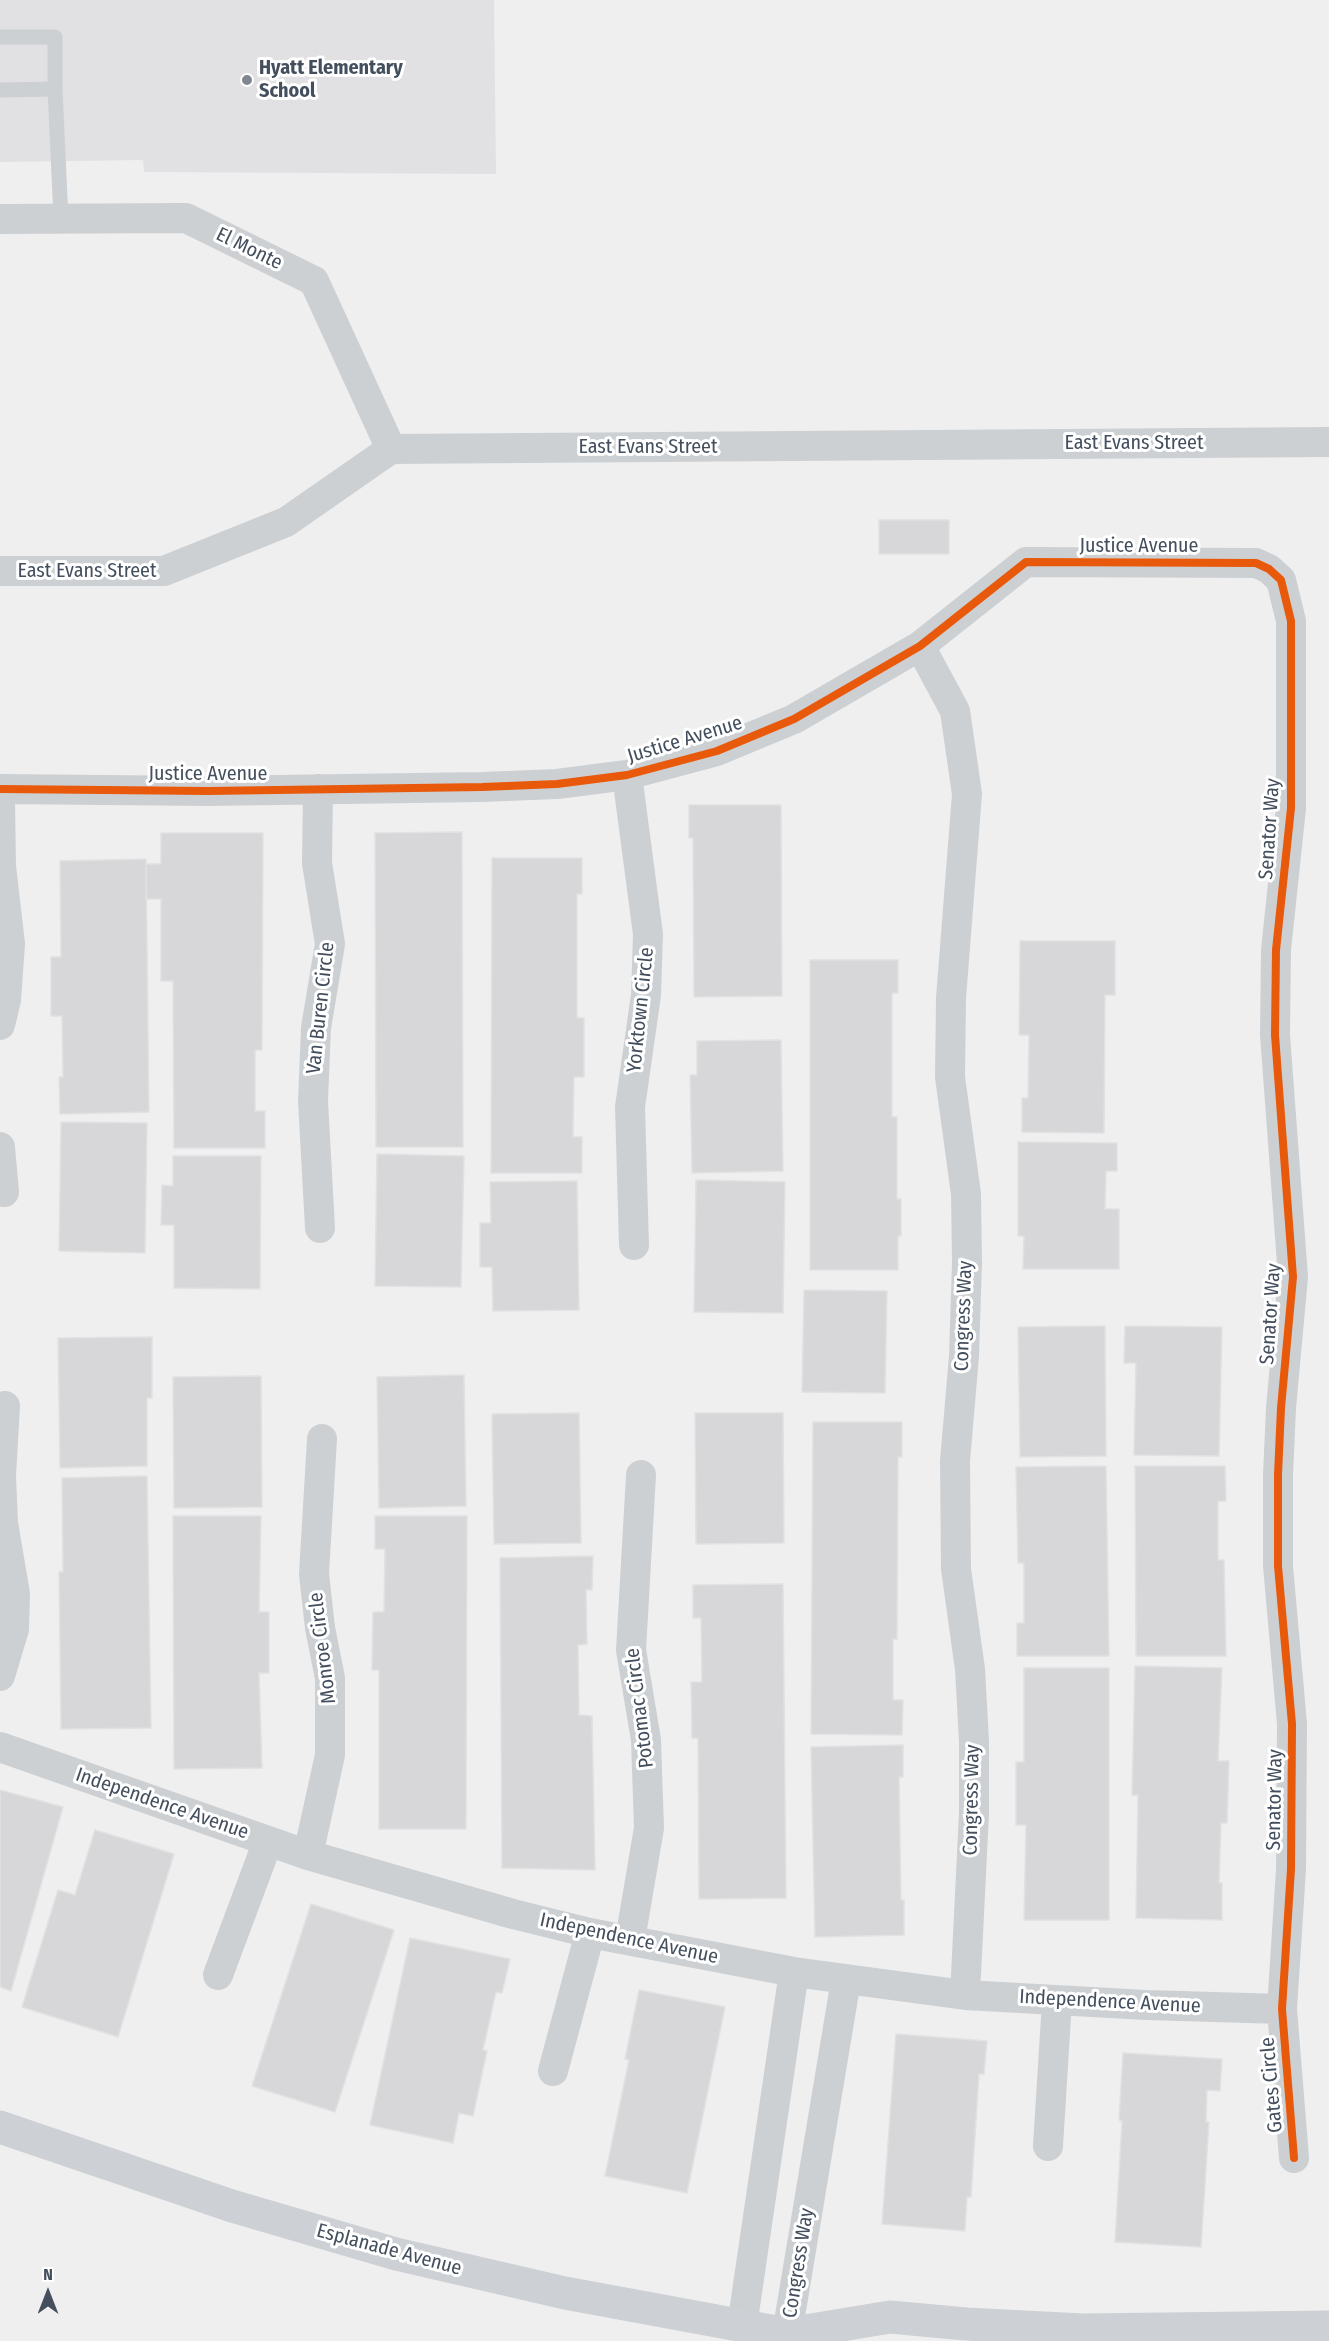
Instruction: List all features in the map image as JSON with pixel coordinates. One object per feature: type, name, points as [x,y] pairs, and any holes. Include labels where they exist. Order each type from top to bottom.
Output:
[{"type":"main road","name":"Esplanade Avenue","points":[[0,2127],[232,2206],[396,2254],[565,2293],[795,2337],[890,2317],[966,2324],[1083,2330],[1329,2327]]},
{"type":"street","name":"El Monte","points":[[0,219],[186,218],[314,281],[392,449]]},
{"type":"street","name":"East Evans Street","points":[[0,571],[164,571],[286,522],[392,449],[1329,442]]},
{"type":"street","name":"Justice Avenue","points":[[0,789],[208,791],[556,784],[627,775],[717,751],[794,719],[920,646],[1026,562],[1256,563],[1269,569],[1281,580],[1291,621]]},
{"type":"street","name":"Senator Way","points":[[1282,2009],[1291,1869],[1292,1724],[1278,1566],[1278,1474],[1281,1408],[1293,1277],[1275,1035],[1276,950],[1291,808],[1291,621]]},
{"type":"street","name":"Congress Way","points":[[920,646],[955,711],[967,794],[951,998],[950,1065],[966,1194],[967,1263],[964,1356],[955,1461],[956,1569],[969,1669],[974,1741],[974,1813],[965,1995]]},
{"type":"street","name":"Yorktown Circle","points":[[627,775],[648,934],[646,995],[630,1107],[634,1245]]},
{"type":"street","name":"Van Buren Circle","points":[[318,789],[317,863],[330,944],[316,1028],[313,1101],[320,1228]]},
{"type":"street","points":[[0,799],[1,866],[10,944],[6,1000],[0,1026]]},
{"type":"street","points":[[0,1147],[4,1192]]},
{"type":"street","points":[[0,1676],[14,1629],[15,1594],[3,1523],[1,1476],[5,1406]]},
{"type":"street","name":"Monroe Circle","points":[[308,1855],[330,1755],[330,1678],[320,1628],[314,1574],[322,1439]]},
{"type":"street","name":"Potomac Circle","points":[[630,1940],[650,1828],[646,1740],[631,1650],[642,1474]]},
{"type":"street","name":"Independence Avenue","points":[[0,1747],[308,1855],[513,1914],[590,1933],[846,1980],[965,1995],[1057,2001],[1282,2009]]},
{"type":"street","points":[[218,1975],[268,1841]]},
{"type":"street","points":[[553,2071],[590,1933]]},
{"type":"street","points":[[742,2326],[794,1971]]},
{"type":"street","name":"Congress Way","points":[[795,2337],[846,1980]]},
{"type":"street","points":[[1047,2146],[1057,2001]]},
{"type":"street","name":"Gates Circle","points":[[1282,2009],[1294,2158]]},
{"type":"lane","points":[[0,37],[55,37],[61,219]]},
{"type":"lane","points":[[0,90],[55,89]]},
{"type":"shaded area","name":"Hyatt Elementary School","points":[[0,0],[494,0],[496,174],[144,172],[143,160],[0,162]]},
{"type":"building","points":[[879,520],[949,520],[949,554],[879,554]]},
{"type":"building","points":[[689,805],[781,805],[782,996],[694,997],[693,838],[689,838]]},
{"type":"building","points":[[462,832],[463,1147],[376,1147],[375,833]]},
{"type":"building","points":[[161,833],[263,833],[262,1050],[255,1050],[255,1111],[265,1111],[265,1148],[174,1148],[173,981],[161,981],[161,899],[146,899],[146,864],[161,864]]},
{"type":"building","points":[[492,858],[582,858],[582,894],[577,894],[577,1018],[584,1018],[584,1077],[574,1077],[573,1137],[582,1137],[582,1173],[491,1173]]},
{"type":"building","points":[[146,859],[149,1112],[60,1114],[59,1077],[63,1077],[62,1016],[51,1016],[51,957],[61,957],[60,861]]},
{"type":"building","points":[[1020,941],[1115,941],[1115,995],[1105,995],[1104,1133],[1022,1132],[1022,1098],[1028,1098],[1029,1035],[1019,1035]]},
{"type":"building","points":[[810,960],[898,960],[898,993],[892,993],[892,1117],[897,1117],[897,1199],[901,1199],[898,1270],[810,1270]]},
{"type":"building","points":[[781,1040],[783,1171],[692,1173],[690,1075],[697,1075],[697,1041]]},
{"type":"building","points":[[61,1122],[147,1123],[145,1253],[59,1251]]},
{"type":"building","points":[[1018,1142],[1117,1143],[1117,1171],[1106,1171],[1105,1209],[1119,1209],[1119,1269],[1023,1269],[1024,1236],[1018,1236]]},
{"type":"building","points":[[377,1154],[464,1156],[461,1287],[375,1286]]},
{"type":"building","points":[[173,1156],[261,1156],[260,1289],[174,1288],[174,1225],[161,1225],[162,1185],[173,1186]]},
{"type":"building","points":[[696,1180],[785,1182],[783,1313],[694,1312]]},
{"type":"building","points":[[577,1181],[579,1310],[493,1311],[492,1267],[480,1267],[480,1223],[491,1223],[490,1182]]},
{"type":"building","points":[[804,1290],[887,1291],[885,1393],[802,1392]]},
{"type":"building","points":[[1105,1326],[1106,1456],[1020,1457],[1018,1327]]},
{"type":"building","points":[[1125,1326],[1222,1327],[1219,1456],[1134,1455],[1136,1363],[1124,1363]]},
{"type":"building","points":[[152,1337],[152,1398],[147,1398],[147,1466],[60,1468],[58,1338]]},
{"type":"building","points":[[464,1375],[466,1506],[379,1508],[377,1377]]},
{"type":"building","points":[[261,1376],[262,1507],[174,1508],[173,1377]]},
{"type":"building","points":[[579,1413],[581,1543],[494,1544],[492,1414]]},
{"type":"building","points":[[695,1413],[783,1413],[784,1543],[696,1544]]},
{"type":"building","points":[[813,1422],[902,1422],[902,1457],[898,1457],[897,1639],[893,1639],[893,1700],[903,1700],[902,1735],[811,1734]]},
{"type":"building","points":[[1106,1466],[1109,1656],[1017,1656],[1017,1623],[1024,1623],[1024,1563],[1018,1563],[1016,1467]]},
{"type":"building","points":[[1135,1466],[1225,1466],[1226,1501],[1218,1501],[1218,1560],[1224,1560],[1226,1656],[1136,1656]]},
{"type":"building","points":[[147,1476],[151,1728],[61,1729],[59,1572],[63,1572],[62,1478]]},
{"type":"building","points":[[173,1516],[261,1516],[259,1612],[269,1612],[269,1673],[259,1673],[262,1768],[174,1769]]},
{"type":"building","points":[[375,1516],[467,1516],[466,1829],[379,1829],[379,1670],[372,1670],[373,1612],[384,1612],[385,1549],[375,1549]]},
{"type":"building","points":[[593,1556],[592,1590],[586,1590],[587,1644],[578,1645],[579,1715],[592,1716],[595,1870],[502,1868],[500,1558]]},
{"type":"building","points":[[783,1584],[786,1898],[699,1899],[698,1738],[692,1738],[691,1682],[702,1682],[701,1618],[693,1618],[693,1585]]},
{"type":"building","points":[[1135,1666],[1222,1668],[1218,1761],[1229,1761],[1227,1823],[1221,1823],[1219,1883],[1222,1883],[1222,1920],[1136,1918],[1138,1795],[1132,1795]]},
{"type":"building","points":[[1024,1668],[1109,1668],[1109,1920],[1024,1920],[1026,1825],[1016,1825],[1016,1762],[1024,1762]]},
{"type":"building","points":[[903,1745],[903,1777],[899,1777],[901,1900],[904,1900],[904,1935],[815,1937],[811,1747]]},
{"type":"building","points":[[0,1790],[63,1807],[11,1991],[0,1987]]},
{"type":"building","points":[[95,1830],[174,1854],[118,2037],[22,2007],[58,1890],[75,1895]]},
{"type":"building","points":[[311,1904],[394,1930],[335,2112],[252,2086]]},
{"type":"building","points":[[410,1938],[510,1959],[502,1993],[496,1992],[483,2050],[487,2051],[473,2116],[459,2113],[453,2143],[370,2125]]},
{"type":"building","points":[[639,1990],[725,2007],[687,2193],[605,2176],[629,2060],[625,2059]]},
{"type":"building","points":[[896,2034],[987,2041],[984,2074],[979,2074],[971,2197],[967,2197],[965,2231],[882,2224]]},
{"type":"building","points":[[1123,2053],[1222,2059],[1220,2091],[1207,2090],[1206,2122],[1209,2122],[1201,2247],[1115,2242],[1122,2121],[1119,2120]]},
{"type":"cycle path","points":[[0,789],[208,791],[482,787],[557,784],[627,775],[717,751],[794,719],[920,646],[1026,562],[1256,563],[1269,569],[1281,580],[1291,621],[1291,808],[1276,950],[1275,1035],[1293,1277],[1281,1408],[1278,1566],[1292,1724],[1291,1869],[1282,2009],[1294,2158]]},
{"type":"place","name":"Hyatt Elementary School","points":[[247,80]]}]
